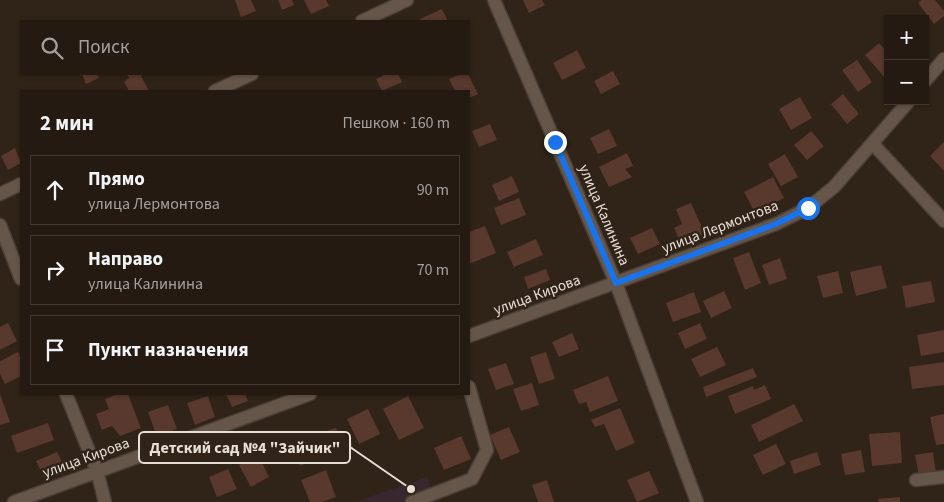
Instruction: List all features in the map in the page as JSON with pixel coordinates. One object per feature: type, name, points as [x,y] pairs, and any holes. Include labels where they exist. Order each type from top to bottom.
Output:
[{"type":"street","points":[[364,20],[407,0]]},
{"type":"street","name":"улица Калинина","points":[[494,0],[616,283],[697,502]]},
{"type":"street","points":[[929,76],[944,59]]},
{"type":"street","points":[[217,90],[250,75]]},
{"type":"street","name":"улица Лермонтова","points":[[616,283],[776,224],[808,208],[834,187],[906,105]]},
{"type":"street","points":[[873,144],[944,221]]},
{"type":"street","points":[[0,194],[20,184]]},
{"type":"street","points":[[0,225],[20,276]]},
{"type":"street","name":"улица Кирова","points":[[470,336],[616,283]]},
{"type":"street","points":[[412,502],[472,479],[481,464],[488,450],[470,390]]},
{"type":"street","points":[[66,395],[106,502]]},
{"type":"street","name":"улица Кирова","points":[[14,502],[307,395]]},
{"type":"street","points":[[916,480],[944,477]]},
{"type":"shaded area","points":[[427,477],[436,502],[355,502]]},
{"type":"building","points":[[235,0],[251,0],[256,11],[241,17]]},
{"type":"building","points":[[278,0],[292,0],[294,5],[282,10]]},
{"type":"building","points":[[304,0],[326,0],[329,6],[311,14]]},
{"type":"building","points":[[523,0],[542,0],[545,5],[529,13]]},
{"type":"building","points":[[922,0],[935,0],[944,11],[944,16],[934,24],[918,3]]},
{"type":"building","points":[[442,9],[448,20],[420,20]]},
{"type":"building","points":[[879,43],[884,49],[884,77],[865,55]]},
{"type":"building","points":[[577,50],[586,68],[562,80],[553,63]]},
{"type":"building","points":[[857,60],[872,82],[858,92],[842,70]]},
{"type":"building","points":[[613,71],[620,84],[601,94],[594,81]]},
{"type":"building","points":[[82,75],[98,75],[99,78],[86,84]]},
{"type":"building","points":[[128,75],[142,75],[148,90],[128,90],[124,82],[129,78]]},
{"type":"building","points":[[384,75],[398,75],[402,82],[382,90],[376,79]]},
{"type":"building","points":[[459,75],[468,75],[478,94],[470,98],[470,90],[454,90],[449,79]]},
{"type":"building","points":[[843,94],[859,114],[847,124],[831,104]]},
{"type":"building","points":[[800,97],[812,118],[791,130],[779,109]]},
{"type":"building","points":[[490,124],[497,140],[479,147],[472,131]]},
{"type":"building","points":[[609,129],[617,146],[598,154],[590,138]]},
{"type":"building","points":[[811,131],[824,146],[807,160],[794,145]]},
{"type":"building","points":[[944,142],[944,171],[930,156]]},
{"type":"building","points":[[15,148],[20,164],[8,170],[1,156]]},
{"type":"building","points":[[627,153],[633,166],[625,169],[632,177],[609,187],[599,167]]},
{"type":"building","points":[[785,154],[798,177],[781,186],[768,164]]},
{"type":"building","points":[[512,176],[519,192],[499,201],[492,185]]},
{"type":"building","points":[[773,177],[784,198],[755,213],[744,192]]},
{"type":"building","points":[[519,198],[526,215],[501,225],[494,208]]},
{"type":"building","points":[[691,203],[706,236],[682,246],[674,228],[682,224],[676,209]]},
{"type":"building","points":[[485,226],[496,253],[470,264],[470,232]]},
{"type":"building","points":[[652,228],[660,244],[638,254],[630,238]]},
{"type":"building","points":[[536,239],[543,255],[514,267],[507,252]]},
{"type":"building","points":[[749,252],[761,283],[745,290],[733,258]]},
{"type":"building","points":[[780,258],[787,279],[769,285],[762,265]]},
{"type":"building","points":[[881,265],[887,288],[856,296],[850,272]]},
{"type":"building","points":[[546,269],[550,280],[528,289],[524,277]]},
{"type":"building","points":[[838,271],[843,293],[823,298],[817,276]]},
{"type":"building","points":[[931,281],[935,302],[906,308],[902,286]]},
{"type":"building","points":[[724,291],[732,308],[711,318],[703,301]]},
{"type":"building","points":[[694,292],[701,312],[673,322],[666,303]]},
{"type":"building","points":[[8,323],[17,341],[0,350],[0,327]]},
{"type":"building","points":[[700,323],[707,339],[685,349],[678,333]]},
{"type":"building","points":[[944,330],[944,352],[921,356],[917,335]]},
{"type":"building","points":[[572,333],[579,349],[559,357],[552,342]]},
{"type":"building","points":[[717,347],[726,365],[700,377],[691,359]]},
{"type":"building","points":[[18,352],[20,356],[20,376],[5,384],[0,374],[0,361]]},
{"type":"building","points":[[546,352],[555,379],[539,384],[530,357]]},
{"type":"building","points":[[944,362],[944,385],[912,389],[909,367]]},
{"type":"building","points":[[506,363],[514,384],[496,390],[488,369]]},
{"type":"building","points":[[753,368],[757,377],[706,397],[703,387]]},
{"type":"building","points":[[608,376],[618,401],[590,412],[586,402],[579,404],[573,390]]},
{"type":"building","points":[[532,383],[539,405],[521,411],[513,389]]},
{"type":"building","points":[[765,385],[771,399],[735,414],[728,396],[753,386],[754,390]]},
{"type":"building","points":[[0,394],[10,422],[0,425]]},
{"type":"building","points":[[115,395],[128,395],[141,428],[120,436],[112,426],[102,430],[96,414],[109,409],[105,399]]},
{"type":"building","points":[[226,395],[245,395],[248,401],[232,407]]},
{"type":"building","points":[[208,396],[215,417],[195,425],[187,403]]},
{"type":"building","points":[[408,396],[424,428],[399,440],[383,409]]},
{"type":"building","points":[[794,404],[803,421],[759,442],[751,425]]},
{"type":"building","points":[[168,405],[177,429],[157,437],[148,412]]},
{"type":"building","points":[[620,408],[635,443],[616,451],[604,424],[595,427],[591,420]]},
{"type":"building","points":[[368,409],[380,434],[359,444],[347,419]]},
{"type":"building","points":[[944,414],[944,444],[936,445],[930,417]]},
{"type":"building","points":[[48,423],[54,440],[17,453],[11,436]]},
{"type":"building","points":[[509,427],[520,452],[501,460],[490,435]]},
{"type":"building","points":[[336,428],[340,440],[350,437],[353,448],[325,457],[317,434]]},
{"type":"building","points":[[900,432],[902,463],[872,466],[869,434]]},
{"type":"building","points":[[461,436],[471,459],[444,470],[434,448]]},
{"type":"building","points":[[311,437],[319,458],[300,466],[292,445]]},
{"type":"building","points":[[776,444],[786,464],[763,475],[753,455]]},
{"type":"building","points":[[861,450],[865,472],[845,475],[841,454]]},
{"type":"building","points":[[57,452],[66,470],[45,479],[36,461]]},
{"type":"building","points":[[817,452],[821,465],[794,474],[790,461]]},
{"type":"building","points":[[933,452],[936,473],[919,476],[915,455]]},
{"type":"building","points":[[258,455],[269,477],[251,487],[239,465]]},
{"type":"building","points":[[228,469],[237,489],[217,497],[209,477]]},
{"type":"building","points":[[326,470],[336,497],[322,502],[310,502],[301,480]]},
{"type":"building","points":[[649,471],[659,493],[637,502],[627,480]]},
{"type":"building","points":[[547,480],[554,502],[538,502],[532,485]]},
{"type":"building","points":[[900,497],[900,502],[879,502],[878,499]]},
{"type":"place","name":"Детский сад №4 \"Зайчик\"","points":[[411,489]]},
{"type":"route","points":[[555,142],[616,283],[776,224],[808,208]]}]
